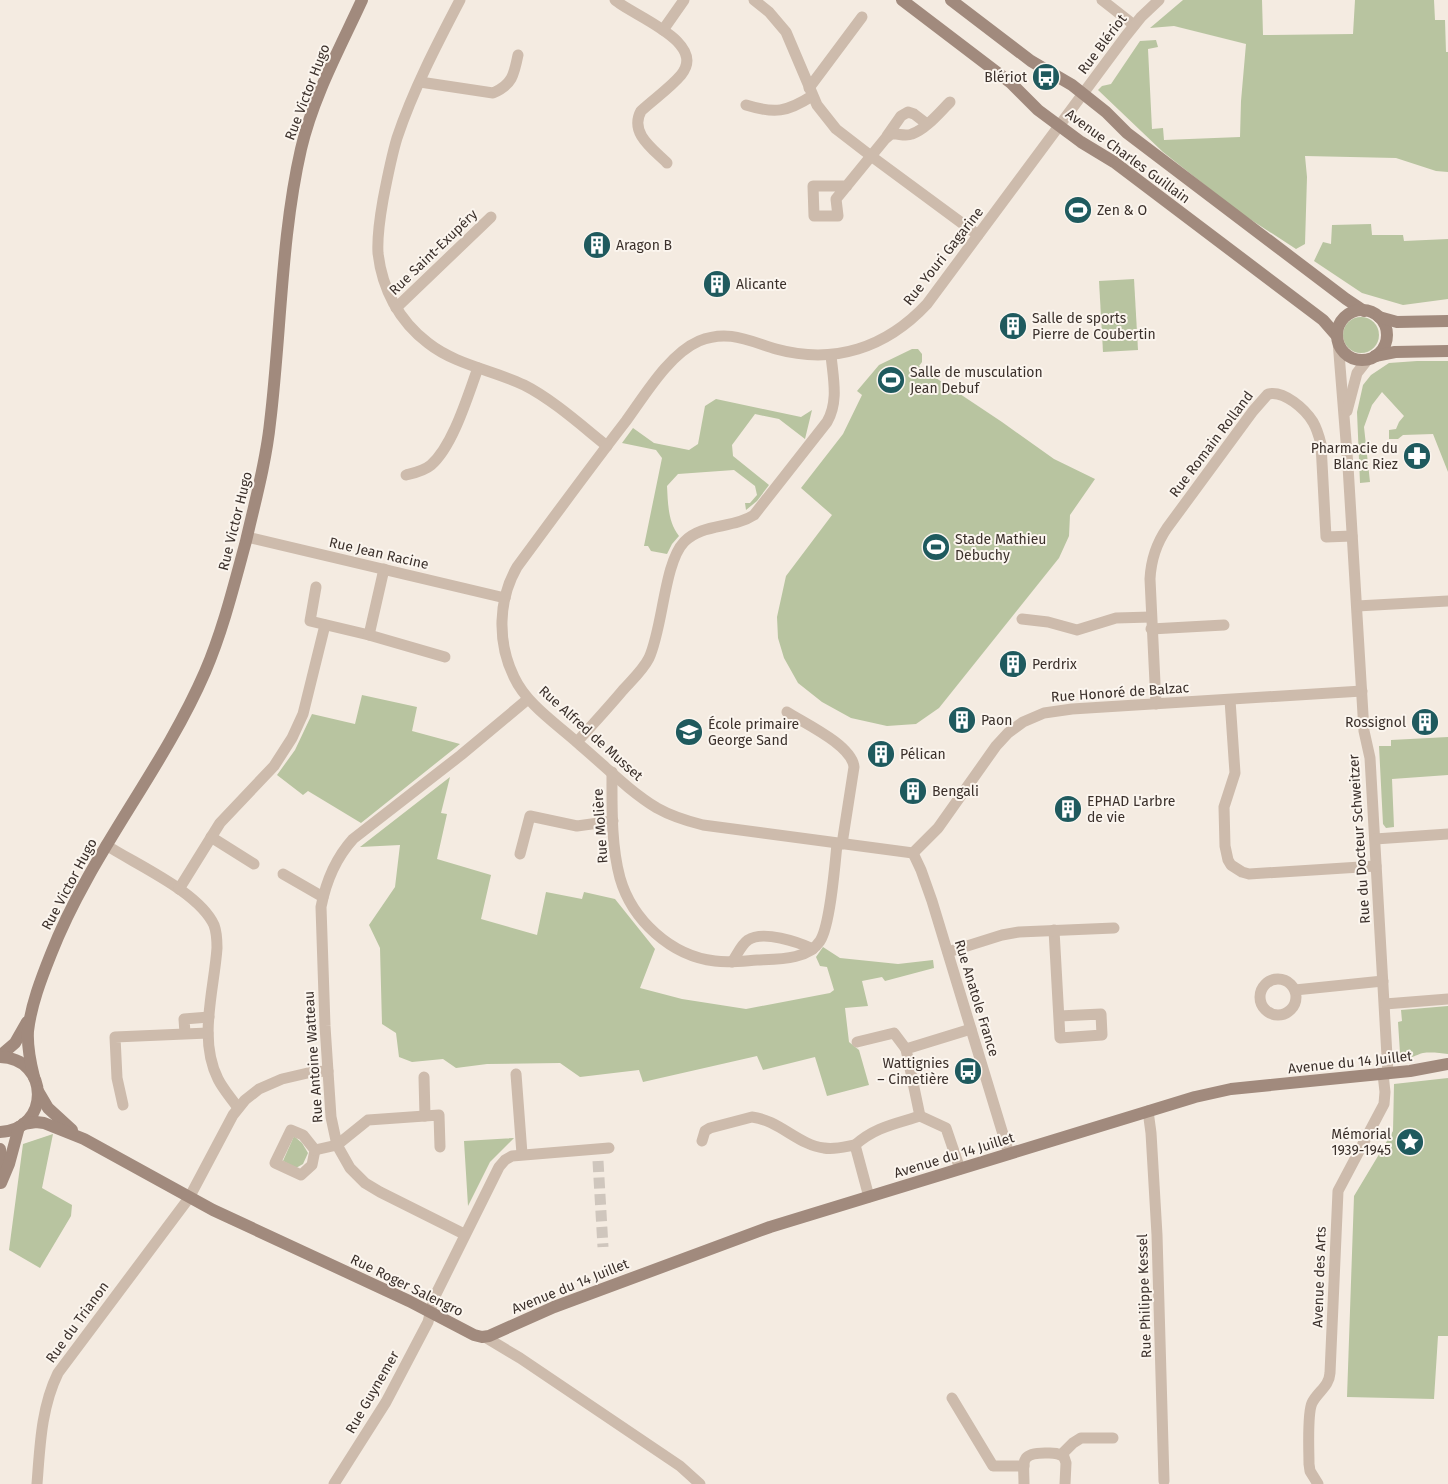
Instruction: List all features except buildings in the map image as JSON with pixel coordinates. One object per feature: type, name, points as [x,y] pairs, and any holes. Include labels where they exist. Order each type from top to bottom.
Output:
[{"type":"street","name":"Rue Victor Hugo","points":[[0,1057],[15,1043],[30,1015],[61,928],[82,887],[172,736],[205,673],[228,609],[263,469],[270,427],[288,229],[301,148],[323,85],[362,0]]},
{"type":"street","name":"Rue Saint-Exupéry","points":[[460,0],[420,82],[395,144],[391,160],[380,217],[378,252],[388,292],[396,308],[409,326],[428,344],[444,354],[534,390],[607,446]]},
{"type":"street","points":[[615,0],[663,30],[684,47],[685,67],[680,76],[641,111],[637,119],[639,133],[667,163]]},
{"type":"street","points":[[663,30],[684,0]]},
{"type":"street","points":[[754,0],[786,32],[811,92],[823,114],[836,129],[978,235]]},
{"type":"street","name":"Avenue Charles Guillain","points":[[902,0],[1011,83],[1038,110],[1089,147],[1114,162],[1323,320],[1337,338]]},
{"type":"street","name":"Avenue Charles Guillain","points":[[951,0],[1031,61],[1055,74],[1083,94],[1106,112],[1127,133],[1364,311]]},
{"type":"street","points":[[1102,0],[1134,25]]},
{"type":"street","name":"Rue Blériot","points":[[1072,110],[1134,25],[1159,0]]},
{"type":"street","points":[[746,105],[764,110],[781,110],[796,107],[811,92],[862,18]]},
{"type":"street","points":[[420,82],[493,93],[511,80],[518,56]]},
{"type":"street","points":[[887,136],[891,134],[912,134],[927,124],[950,102]]},
{"type":"street","name":"Rue Youri Gagarine","points":[[607,446],[676,357],[697,342],[714,337],[734,336],[790,352],[810,355],[831,355],[856,350],[876,342],[911,320],[927,304],[1072,110]]},
{"type":"street","points":[[847,186],[901,116],[908,112],[914,114],[927,124]]},
{"type":"street","name":"Rue Saint-Exupéry","points":[[396,308],[491,217]]},
{"type":"street","points":[[1448,321],[1397,322],[1378,317],[1372,313],[1356,311],[1346,317],[1338,327],[1337,338],[1343,351],[1356,359],[1395,352],[1448,351]]},
{"type":"street","points":[[1372,357],[1384,347],[1386,335],[1385,327],[1378,317]]},
{"type":"street","name":"Rue du Docteur Schweitzer","points":[[1337,338],[1345,423],[1364,731],[1370,758],[1385,1004],[1386,1074]]},
{"type":"street","points":[[577,742],[639,673],[648,660],[654,643],[672,567],[685,540],[696,533],[738,522],[754,514],[827,422],[832,412],[835,397],[831,355]]},
{"type":"street","name":"Rue du Docteur Schweitzer","points":[[1345,423],[1357,373],[1372,357]]},
{"type":"street","points":[[406,475],[418,472],[432,465],[445,447],[453,433],[478,368]]},
{"type":"street","name":"Rue Romain Rolland","points":[[1156,704],[1151,629],[1150,568],[1153,556],[1160,539],[1253,411],[1268,394],[1282,396],[1300,408],[1312,420],[1319,434],[1321,444],[1326,537],[1352,536]]},
{"type":"street","name":"Rue Alfred de Musset","points":[[607,446],[517,567],[505,598],[502,614],[506,653],[514,677],[528,699],[648,802],[685,821],[913,853]]},
{"type":"street","name":"Rue Jean Racine","points":[[247,537],[505,598]]},
{"type":"street","points":[[369,635],[384,569]]},
{"type":"street","points":[[316,586],[310,621],[369,635],[445,657]]},
{"type":"street","points":[[1357,606],[1448,601]]},
{"type":"street","points":[[1022,618],[1048,622],[1077,630],[1116,618],[1151,617]]},
{"type":"street","points":[[179,889],[211,837],[229,813],[274,766],[292,738],[303,714],[325,625]]},
{"type":"street","points":[[1151,629],[1224,625]]},
{"type":"street","name":"Rue Honoré de Balzac","points":[[913,853],[938,828],[996,746],[1008,733],[1023,722],[1044,713],[1362,691]]},
{"type":"street","name":"Rue Antoine Watteau","points":[[464,1234],[364,1183],[350,1168],[337,1145],[331,1117],[328,1071],[321,936],[323,897],[328,879],[336,862],[353,840],[461,755],[528,699]]},
{"type":"street","points":[[1230,700],[1235,773],[1225,802],[1224,815],[1226,854],[1232,865],[1242,872],[1249,874],[1376,866]]},
{"type":"street","points":[[732,962],[744,943],[754,937],[784,939],[812,949],[819,942],[826,927],[854,767],[852,758],[838,744],[787,712]]},
{"type":"street","name":"Rue Molière","points":[[612,772],[616,863],[620,880],[631,905],[654,933],[681,950],[708,960],[732,962],[790,957],[806,953],[812,949]]},
{"type":"street","points":[[520,854],[530,816],[577,826],[613,822]]},
{"type":"street","points":[[1375,839],[1448,834]]},
{"type":"street","points":[[211,837],[254,864]]},
{"type":"street","points":[[106,845],[179,889],[204,909],[210,918],[216,932],[216,960],[208,1033],[210,1054],[215,1071],[223,1087],[238,1108]]},
{"type":"street","name":"Rue Anatole France","points":[[913,853],[926,882],[1009,1154]]},
{"type":"street","points":[[283,874],[323,897]]},
{"type":"street","points":[[948,952],[1010,933],[1114,928]]},
{"type":"street","points":[[1054,930],[1059,1016]]},
{"type":"street","points":[[1295,990],[1383,981]]},
{"type":"street","points":[[1385,1004],[1448,998]]},
{"type":"street","name":"Rue Victor Hugo","points":[[30,1015],[28,1049],[38,1091]]},
{"type":"street","points":[[185,1033],[184,1019],[209,1017]]},
{"type":"street","points":[[906,1049],[971,1029]]},
{"type":"street","points":[[123,1105],[117,1078],[115,1038],[208,1033]]},
{"type":"street","points":[[857,1042],[894,1033],[906,1049],[920,1116]]},
{"type":"street","points":[[0,1057],[10,1058],[25,1066],[34,1077]]},
{"type":"street","name":"Avenue du 14 Juillet","points":[[485,1337],[554,1307],[770,1227],[1195,1097],[1230,1089],[1386,1074],[1448,1064]]},
{"type":"street","name":"Rue du Trianon","points":[[37,1484],[43,1420],[50,1392],[58,1373],[189,1198],[238,1108],[251,1095],[267,1085],[305,1073],[328,1071]]},
{"type":"street","points":[[516,1074],[522,1154],[603,1149],[598,1161]]},
{"type":"street","name":"Avenue des Arts","points":[[1318,1484],[1308,1464],[1310,1409],[1314,1400],[1328,1383],[1330,1373],[1338,1190],[1382,1110],[1385,1098],[1386,1074]]},
{"type":"street","points":[[424,1077],[425,1116]]},
{"type":"street","points":[[0,1186],[21,1126],[35,1110],[38,1091]]},
{"type":"street","name":"Rue Roger Salengro","points":[[38,1091],[50,1110],[84,1139]]},
{"type":"street","name":"Rue Philippe Kessel","points":[[1148,1111],[1158,1255],[1164,1481]]},
{"type":"street","points":[[315,1150],[337,1145],[368,1120],[439,1115],[440,1147]]},
{"type":"street","points":[[702,1141],[705,1131],[710,1128],[752,1117],[778,1126],[808,1143],[822,1148],[836,1148],[854,1145],[878,1129],[920,1116],[946,1128],[960,1169]]},
{"type":"street","name":"Rue Roger Salengro","points":[[0,1132],[36,1122],[44,1123],[84,1139],[189,1198],[430,1312],[474,1335],[485,1337],[510,1351],[664,1455],[687,1471],[700,1484]]},
{"type":"street","points":[[854,1145],[869,1197]]},
{"type":"street","points":[[0,1149],[2,1166],[0,1186]]},
{"type":"street","name":"Rue Guynemer","points":[[334,1484],[386,1402],[428,1322],[434,1298],[464,1234],[499,1167],[512,1156],[522,1154]]},
{"type":"street","points":[[952,1398],[993,1466],[1024,1466]]},
{"type":"street","points":[[1061,1455],[1081,1438],[1113,1438]]},
{"type":"street","points":[[1024,1484],[1026,1457],[1033,1453],[1056,1453],[1061,1455],[1066,1464],[1065,1484]]},
{"type":"green space","points":[[1183,0],[1262,0],[1263,35],[1353,34],[1355,0],[1434,0],[1435,20],[1445,20],[1446,52],[1448,52],[1448,172],[1436,171],[1396,158],[1305,156],[1307,177],[1305,244],[1296,249],[1239,212],[1163,152],[1098,90],[1102,86],[1111,84],[1140,41],[1156,40],[1158,47],[1148,49],[1152,129],[1163,128],[1164,140],[1240,137],[1246,44],[1174,26],[1150,28]]},
{"type":"green space","points":[[1371,224],[1372,235],[1403,235],[1404,241],[1448,239],[1448,299],[1403,305],[1362,293],[1314,261],[1323,242],[1331,244],[1332,225]]},
{"type":"green space","points":[[1134,279],[1138,350],[1103,352],[1099,281]]},
{"type":"green space","points":[[1361,317],[1373,323],[1379,335],[1373,347],[1361,353],[1349,347],[1343,335],[1349,323]]},
{"type":"green space","name":"Stade Mathieu Debuchy","points":[[912,349],[918,349],[922,354],[922,362],[919,366],[924,370],[1054,459],[1095,479],[1070,515],[1069,536],[1059,558],[939,708],[916,724],[887,726],[851,718],[822,702],[798,683],[784,658],[778,638],[777,617],[786,576],[832,515],[801,488],[843,434],[862,395],[857,391],[879,365]]},
{"type":"green space","points":[[1448,361],[1448,472],[1433,434],[1403,435],[1398,439],[1389,439],[1389,430],[1396,429],[1404,416],[1382,392],[1372,405],[1364,427],[1370,482],[1360,483],[1357,412],[1363,385],[1371,375],[1389,363]]},
{"type":"green space","points":[[716,399],[801,417],[812,410],[805,439],[779,419],[755,414],[732,445],[733,456],[769,485],[757,501],[746,510],[745,503],[750,503],[757,495],[755,486],[734,470],[678,474],[667,486],[671,519],[679,536],[667,554],[651,551],[648,546],[644,546],[662,458],[656,450],[622,443],[633,428],[654,443],[689,450],[698,444],[705,406]]},
{"type":"green space","points":[[362,695],[417,707],[412,731],[460,744],[361,823],[308,791],[303,795],[277,775],[295,750],[312,714],[355,724]]},
{"type":"green space","points":[[1448,737],[1448,775],[1392,779],[1394,827],[1386,828],[1383,824],[1379,746],[1391,746],[1391,740]]},
{"type":"green space","points":[[450,777],[441,813],[447,814],[437,859],[491,875],[481,919],[537,935],[546,892],[582,899],[584,892],[615,899],[655,949],[640,988],[682,999],[746,1009],[830,993],[834,990],[827,967],[820,966],[816,957],[823,947],[840,958],[898,964],[933,960],[934,968],[885,981],[882,977],[862,981],[868,1006],[845,1008],[849,1042],[859,1050],[869,1085],[827,1096],[815,1057],[763,1070],[757,1056],[643,1082],[639,1070],[580,1077],[560,1063],[487,1064],[456,1068],[443,1059],[412,1062],[399,1057],[396,1033],[382,1024],[380,948],[369,925],[395,887],[400,845],[360,847]]},
{"type":"green space","points":[[1448,1006],[1448,1054],[1423,1053],[1412,1057],[1403,1056],[1400,1053],[1398,1022],[1402,1021],[1401,1010]]},
{"type":"green space","points":[[1448,1078],[1448,1336],[1438,1336],[1434,1399],[1347,1397],[1354,1196],[1393,1131],[1394,1084]]},
{"type":"green space","points":[[53,1134],[42,1188],[72,1205],[71,1216],[40,1268],[9,1250],[23,1144]]},
{"type":"green space","points":[[294,1136],[302,1143],[308,1153],[303,1164],[296,1168],[283,1161]]},
{"type":"green space","points":[[514,1138],[490,1162],[468,1206],[464,1141]]},
{"type":"tunnel","points":[[598,1161],[603,1247]]},
{"type":"place","name":"Blériot","points":[[1046,77]]},
{"type":"place","name":"Zen & O","points":[[1078,210]]},
{"type":"place","name":"Aragon B","points":[[597,245]]},
{"type":"place","name":"Alicante","points":[[717,284]]},
{"type":"place","name":"Salle de sports Pierre de Coubertin","points":[[1013,326]]},
{"type":"place","name":"Salle de musculation Jean Debuf","points":[[891,380]]},
{"type":"place","name":"Pharmacie du Blanc Riez","points":[[1417,456]]},
{"type":"place","name":"Stade Mathieu Debuchy","points":[[936,547]]},
{"type":"place","name":"Perdrix","points":[[1013,664]]},
{"type":"place","name":"Paon","points":[[962,720]]},
{"type":"place","name":"Rossignol","points":[[1425,722]]},
{"type":"place","name":"École primaire George Sand","points":[[689,732]]},
{"type":"place","name":"Pélican","points":[[881,754]]},
{"type":"place","name":"Bengali","points":[[913,791]]},
{"type":"place","name":"EPHAD L'arbre de vie","points":[[1068,809]]},
{"type":"place","name":"Wattignies – Cimetière","points":[[968,1071]]},
{"type":"place","name":"Mémorial 1939-1945","points":[[1410,1142]]}]
